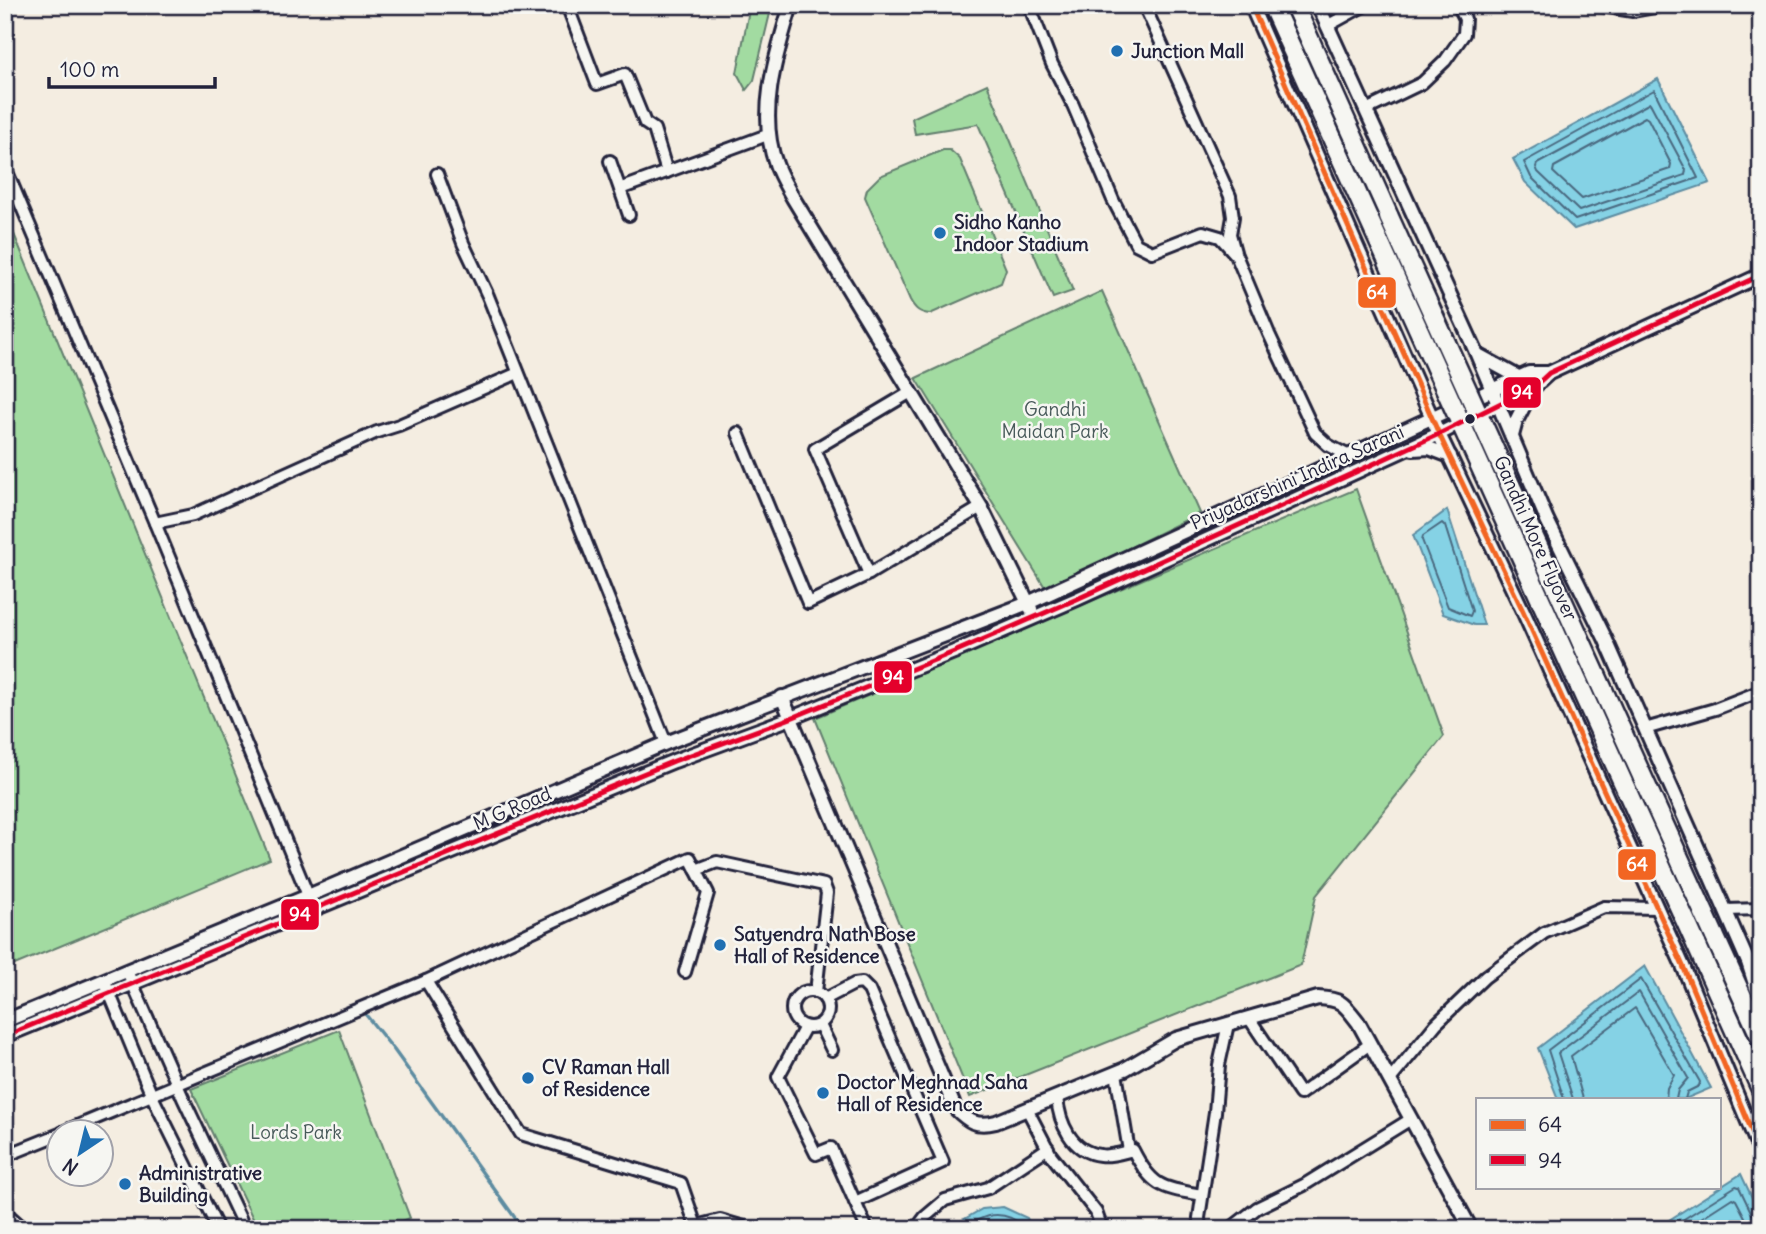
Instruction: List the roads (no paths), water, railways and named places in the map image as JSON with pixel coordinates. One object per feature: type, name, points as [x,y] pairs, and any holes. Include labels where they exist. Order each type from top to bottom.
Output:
[{"type":"highway","name":"Gandhi More Flyover","points":[[1272,5],[1761,1089]]},
{"type":"highway","name":"Gandhi More Flyover","points":[[1294,5],[1761,1038]]},
{"type":"street","points":[[567,5],[597,84],[625,74],[645,122],[654,129],[667,172]]},
{"type":"street","points":[[792,5],[774,60],[768,123],[775,163],[793,198],[981,508],[1034,616]]},
{"type":"street","points":[[1029,5],[1052,64],[1073,105],[1113,200],[1136,244],[1152,251],[1203,232],[1220,237],[1236,255]]},
{"type":"street","points":[[1144,5],[1230,196],[1233,217],[1230,234],[1269,334],[1315,433],[1328,445],[1349,456]]},
{"type":"street","points":[[1251,5],[1439,434],[1657,908],[1761,1153]]},
{"type":"street","points":[[1318,5],[1493,390],[1546,520],[1605,638],[1646,729],[1748,962],[1761,1003]]},
{"type":"street","points":[[1327,26],[1365,5]]},
{"type":"street","points":[[1366,110],[1422,83],[1445,61],[1464,34],[1465,19],[1458,5]]},
{"type":"street","points":[[1602,5],[1633,10],[1661,5]]},
{"type":"street","points":[[620,189],[770,134]]},
{"type":"street","points":[[610,161],[629,215]]},
{"type":"street","points":[[5,167],[314,910]]},
{"type":"street","points":[[437,174],[666,743]]},
{"type":"street","name":"Priyadarshini Indira Sarani","points":[[1034,616],[1439,434],[1535,386],[1549,373],[1761,275]]},
{"type":"street","points":[[1477,354],[1520,378]]},
{"type":"street","points":[[155,523],[193,515],[377,432],[519,373]]},
{"type":"street","name":"Priyadarshini Indira Sarani","points":[[129,977],[308,896],[666,743],[1028,603],[1529,373],[1549,373]]},
{"type":"street","points":[[1512,437],[1516,421],[1535,386]]},
{"type":"street","points":[[869,575],[815,449],[911,392]]},
{"type":"street","points":[[1395,434],[1417,415],[1422,395]]},
{"type":"street","points":[[738,433],[808,603],[869,575],[981,508]]},
{"type":"street","points":[[1403,450],[1429,448],[1450,456]]},
{"type":"street","name":"M G Road","points":[[5,1036],[129,977],[314,910],[674,761],[791,718],[1034,616]]},
{"type":"street","points":[[1646,729],[1715,709],[1761,691]]},
{"type":"street","points":[[782,697],[955,1108],[967,1120],[983,1125],[1027,1109],[1116,1073],[1176,1039],[1318,998],[1336,999],[1346,1005],[1358,1022],[1471,1229]]},
{"type":"street","points":[[98,1118],[426,981],[690,858],[708,893],[685,972]]},
{"type":"street","points":[[696,870],[717,862],[824,885],[827,893],[820,995],[829,1010],[820,1025],[805,1027],[794,1017],[794,1000],[804,992],[820,995],[862,983],[869,990],[943,1162],[855,1202]]},
{"type":"street","points":[[1390,1080],[1436,1024],[1485,978],[1544,933],[1604,906],[1657,908]]},
{"type":"street","points":[[1726,911],[1761,909]]},
{"type":"street","points":[[129,977],[245,1229]]},
{"type":"street","points":[[426,981],[521,1134],[681,1183],[697,1227],[720,1220],[744,1227]]},
{"type":"street","points":[[5,1021],[106,987],[152,1096],[218,1229]]},
{"type":"street","points":[[1248,1018],[1300,1094],[1370,1044]]},
{"type":"street","points":[[1200,1229],[1199,1218],[1215,1112],[1219,1065],[1228,1024]]},
{"type":"street","points":[[820,1025],[832,1051]]},
{"type":"street","points":[[805,1027],[778,1077],[816,1154],[831,1148],[867,1229]]},
{"type":"street","points":[[1116,1073],[1129,1151]]},
{"type":"street","points":[[1057,1097],[1059,1117],[1066,1133],[1083,1149],[1101,1156],[1133,1150],[1148,1176],[1160,1185],[1202,1195]]},
{"type":"street","points":[[1027,1109],[1048,1148],[1096,1212],[1102,1229]]},
{"type":"street","points":[[1230,1229],[1257,1208],[1304,1185],[1411,1119]]},
{"type":"street","points":[[5,1156],[46,1139]]},
{"type":"street","points":[[916,1229],[925,1217],[945,1200],[969,1191],[988,1188],[1048,1148]]},
{"type":"street","points":[[5,1212],[24,1229]]},
{"type":"water","points":[[1658,79],[1710,183],[1574,229],[1525,182],[1513,159]]},
{"type":"water","points":[[1447,510],[1484,625],[1474,625],[1443,614],[1413,535]]},
{"type":"water","points":[[1645,966],[1711,1088],[1687,1098],[1558,1098],[1538,1048]]},
{"type":"water","points":[[1741,1174],[1761,1217],[1761,1229],[1655,1229],[1720,1188]]},
{"type":"water","points":[[1003,1207],[1027,1218],[1032,1229],[947,1229],[982,1209]]},
{"type":"waterway","points":[[362,1010],[523,1229]]},
{"type":"place","name":"Junction Mall","points":[[1117,51]]},
{"type":"place","name":"Sidho Kanho Indoor Stadium","points":[[940,233]]},
{"type":"place","name":"Satyendra Nath Bose Hall of Residence","points":[[720,945]]},
{"type":"place","name":"CV Raman Hall of Residence","points":[[528,1078]]},
{"type":"place","name":"Doctor Meghnad Saha Hall of Residence","points":[[823,1093]]},
{"type":"place","name":"Administrative Building","points":[[125,1184]]},
{"type":"park label","name":"Gandhi Maidan Park","points":[[1055,420]]},
{"type":"park label","name":"Lords Park","points":[[296,1132]]}]
